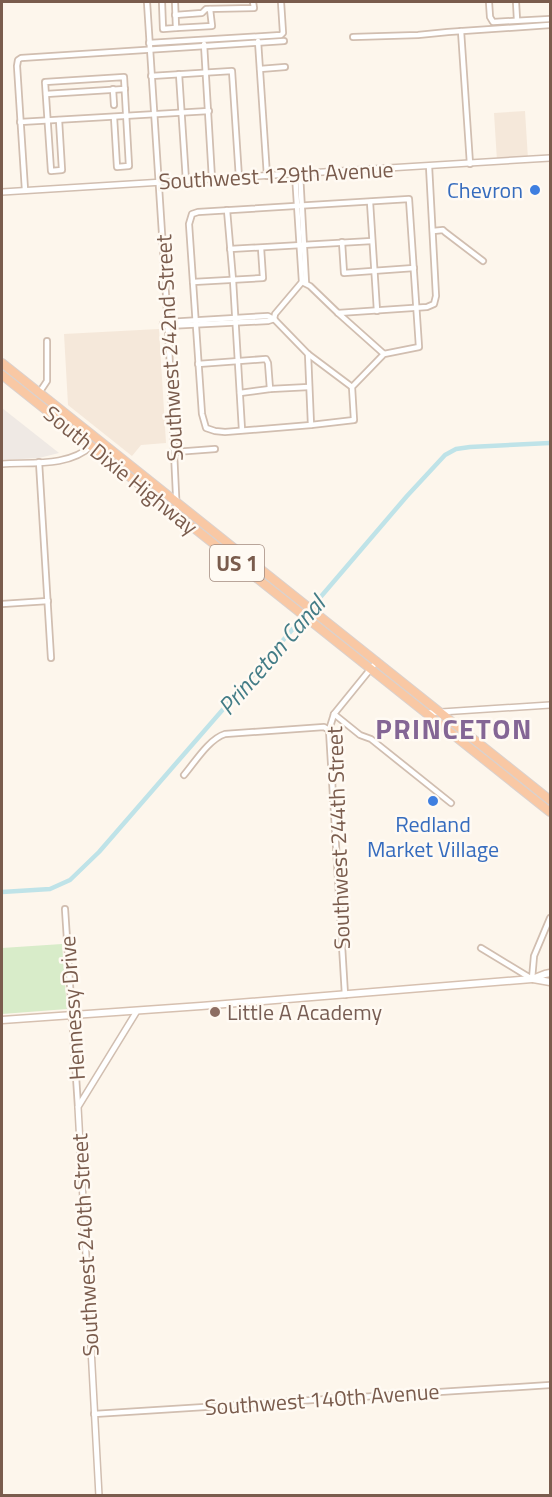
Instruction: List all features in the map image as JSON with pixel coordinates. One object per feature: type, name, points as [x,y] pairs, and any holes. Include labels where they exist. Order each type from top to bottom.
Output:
[{"type":"highway","name":"South Dixie Highway","points":[[2,363],[550,800]]},
{"type":"highway","name":"South Dixie Highway","points":[[2,375],[550,812]]},
{"type":"highway","points":[[39,393],[54,410],[85,435],[91,446],[102,448],[133,472],[143,475]]},
{"type":"highway","points":[[202,535],[218,541],[256,572],[265,573]]},
{"type":"main road","points":[[2,1020],[532,979],[550,973]]},
{"type":"main road","points":[[532,979],[550,982]]},
{"type":"street","name":"Southwest 242nd Street","points":[[147,2],[168,324],[177,515]]},
{"type":"street","points":[[162,2],[164,29],[212,26],[210,9]]},
{"type":"street","points":[[175,2],[176,28]]},
{"type":"street","points":[[175,15],[202,13],[206,9],[254,8],[253,2]]},
{"type":"street","points":[[25,190],[17,66],[21,58],[150,50],[281,35],[283,33],[282,2]]},
{"type":"street","points":[[489,2],[491,20],[497,22],[550,18]]},
{"type":"street","points":[[516,2],[517,20]]},
{"type":"street","points":[[353,37],[418,35],[550,25]]},
{"type":"street","points":[[461,31],[470,164]]},
{"type":"street","points":[[258,36],[267,176]]},
{"type":"street","points":[[150,43],[284,41]]},
{"type":"street","points":[[204,43],[212,179]]},
{"type":"street","points":[[260,69],[285,68]]},
{"type":"street","points":[[151,76],[232,71],[239,178]]},
{"type":"street","points":[[179,74],[186,181]]},
{"type":"street","points":[[59,120],[62,170],[51,171],[45,82],[124,77],[129,166],[117,167],[114,117]]},
{"type":"street","points":[[113,89],[114,105]]},
{"type":"street","points":[[46,94],[125,89]]},
{"type":"street","points":[[20,123],[209,111]]},
{"type":"street","name":"Southwest 129th Avenue","points":[[2,192],[550,158]]},
{"type":"street","points":[[338,313],[430,307],[434,304],[436,296],[429,166]]},
{"type":"street","points":[[297,174],[304,283],[384,354]]},
{"type":"street","points":[[409,199],[419,347],[384,354],[352,387],[354,420],[220,432],[206,428],[202,414],[198,364],[189,224],[191,216],[198,212],[370,202],[409,199]]},
{"type":"street","points":[[370,202],[377,311]]},
{"type":"street","points":[[227,210],[242,430]]},
{"type":"street","points":[[432,231],[443,230],[483,261]]},
{"type":"street","points":[[230,249],[372,241]]},
{"type":"street","points":[[342,242],[344,273],[414,268]]},
{"type":"street","points":[[193,282],[263,278],[261,248]]},
{"type":"street","points":[[274,319],[275,314],[304,283]]},
{"type":"street","points":[[168,324],[274,319]]},
{"type":"street","points":[[274,319],[308,354],[352,387]]},
{"type":"street","points":[[39,393],[47,381],[46,341]]},
{"type":"street","points":[[308,354],[311,425]]},
{"type":"street","points":[[198,364],[267,360],[270,389]]},
{"type":"street","points":[[240,393],[309,387]]},
{"type":"street","points":[[2,464],[68,459],[85,452],[91,446]]},
{"type":"street","points":[[175,452],[215,449]]},
{"type":"street","points":[[39,462],[51,658]]},
{"type":"street","points":[[2,604],[48,601]]},
{"type":"street","name":"Southwest 244th Street","points":[[345,995],[329,730],[334,714],[377,661]]},
{"type":"street","points":[[426,713],[550,705]]},
{"type":"street","points":[[334,714],[360,735],[371,739],[451,803]]},
{"type":"street","points":[[184,775],[212,742],[225,734],[324,728],[329,730]]},
{"type":"street","name":"Hennessy Drive","points":[[65,909],[78,1107]]},
{"type":"street","points":[[481,948],[532,979],[534,956],[550,918]]},
{"type":"street","name":"Southwest 240th Street","points":[[99,1496],[78,1107],[137,1011]]},
{"type":"street","name":"Southwest 140th Avenue","points":[[94,1414],[550,1385]]},
{"type":"shaded area","points":[[525,111],[528,159],[497,161],[494,113]]},
{"type":"shaded area","points":[[159,329],[166,443],[141,445],[132,456],[68,405],[64,334]]},
{"type":"shaded area","points":[[2,408],[59,453],[39,458],[2,460]]},
{"type":"green space","points":[[62,944],[67,1009],[2,1014],[2,948]]},
{"type":"waterway","name":"Princeton Canal","points":[[2,892],[50,889],[70,880],[99,852],[445,455],[456,449],[470,447],[550,443]]},
{"type":"place","name":"Chevron","points":[[535,190]]},
{"type":"place","name":"Redland Market Village","points":[[433,801]]},
{"type":"place","name":"Little A Academy","points":[[215,1012]]},
{"type":"district","name":"PRINCETON","points":[[454,728]]}]
